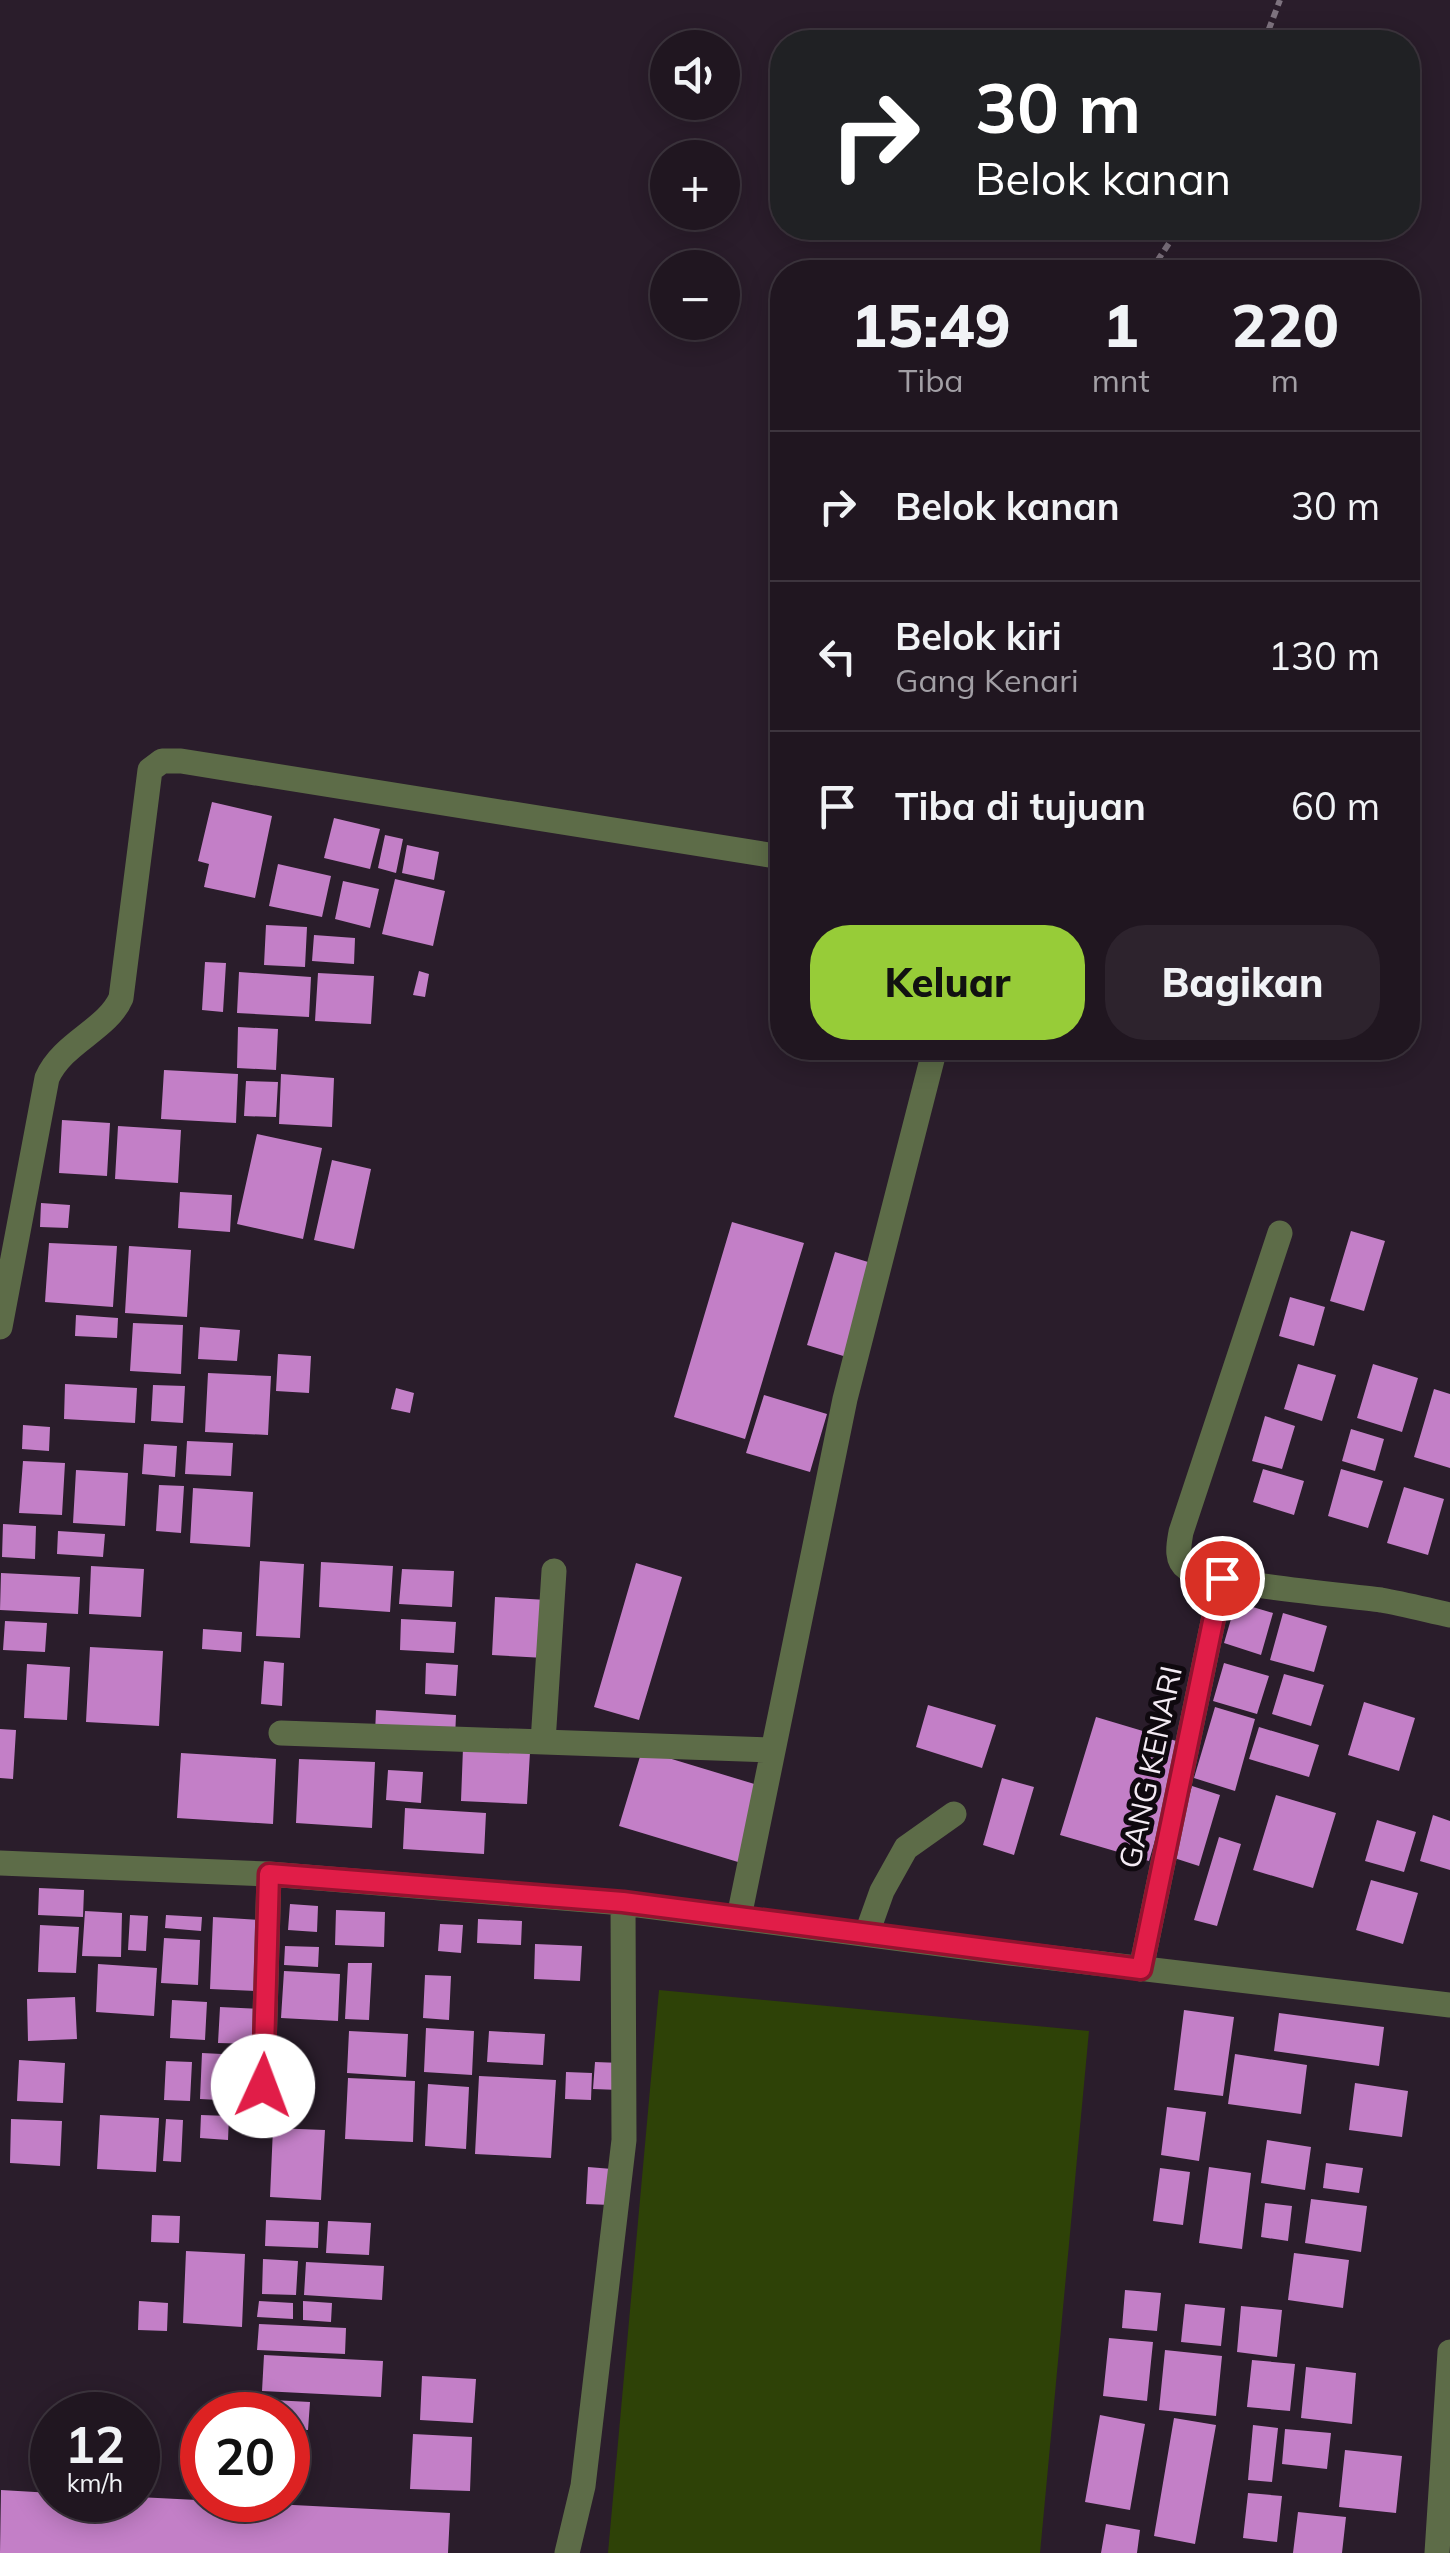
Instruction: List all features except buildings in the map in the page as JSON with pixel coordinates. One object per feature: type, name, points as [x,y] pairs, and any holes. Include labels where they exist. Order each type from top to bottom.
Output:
[{"type":"street","points":[[0,1327],[47,1078],[61,1054],[118,1005],[150,770],[162,761],[770,855]]},
{"type":"street","points":[[739,1917],[845,1400],[932,1060]]},
{"type":"street","points":[[1280,1233],[1181,1532],[1178,1552],[1182,1564],[1190,1571],[1222,1578],[1386,1601],[1450,1615]]},
{"type":"street","points":[[543,1742],[554,1571]]},
{"type":"street","name":"GANG KENARI","points":[[1141,1969],[1222,1578]]},
{"type":"street","points":[[281,1733],[773,1750]]},
{"type":"street","points":[[867,1933],[882,1891],[906,1848],[954,1814]]},
{"type":"street","points":[[0,1863],[269,1874],[623,1902],[1450,2005]]},
{"type":"street","points":[[262,2121],[269,1874]]},
{"type":"street","points":[[568,2553],[582,2486],[624,2140],[623,1902]]},
{"type":"street","points":[[1436,2553],[1450,2352]]},
{"type":"path","points":[[1269,30],[1280,0]]},
{"type":"green space","points":[[659,1990],[1089,2031],[1040,2553],[608,2553]]},
{"type":"route","points":[[263,2086],[269,1874],[623,1902],[1141,1969],[1222,1578]]}]
